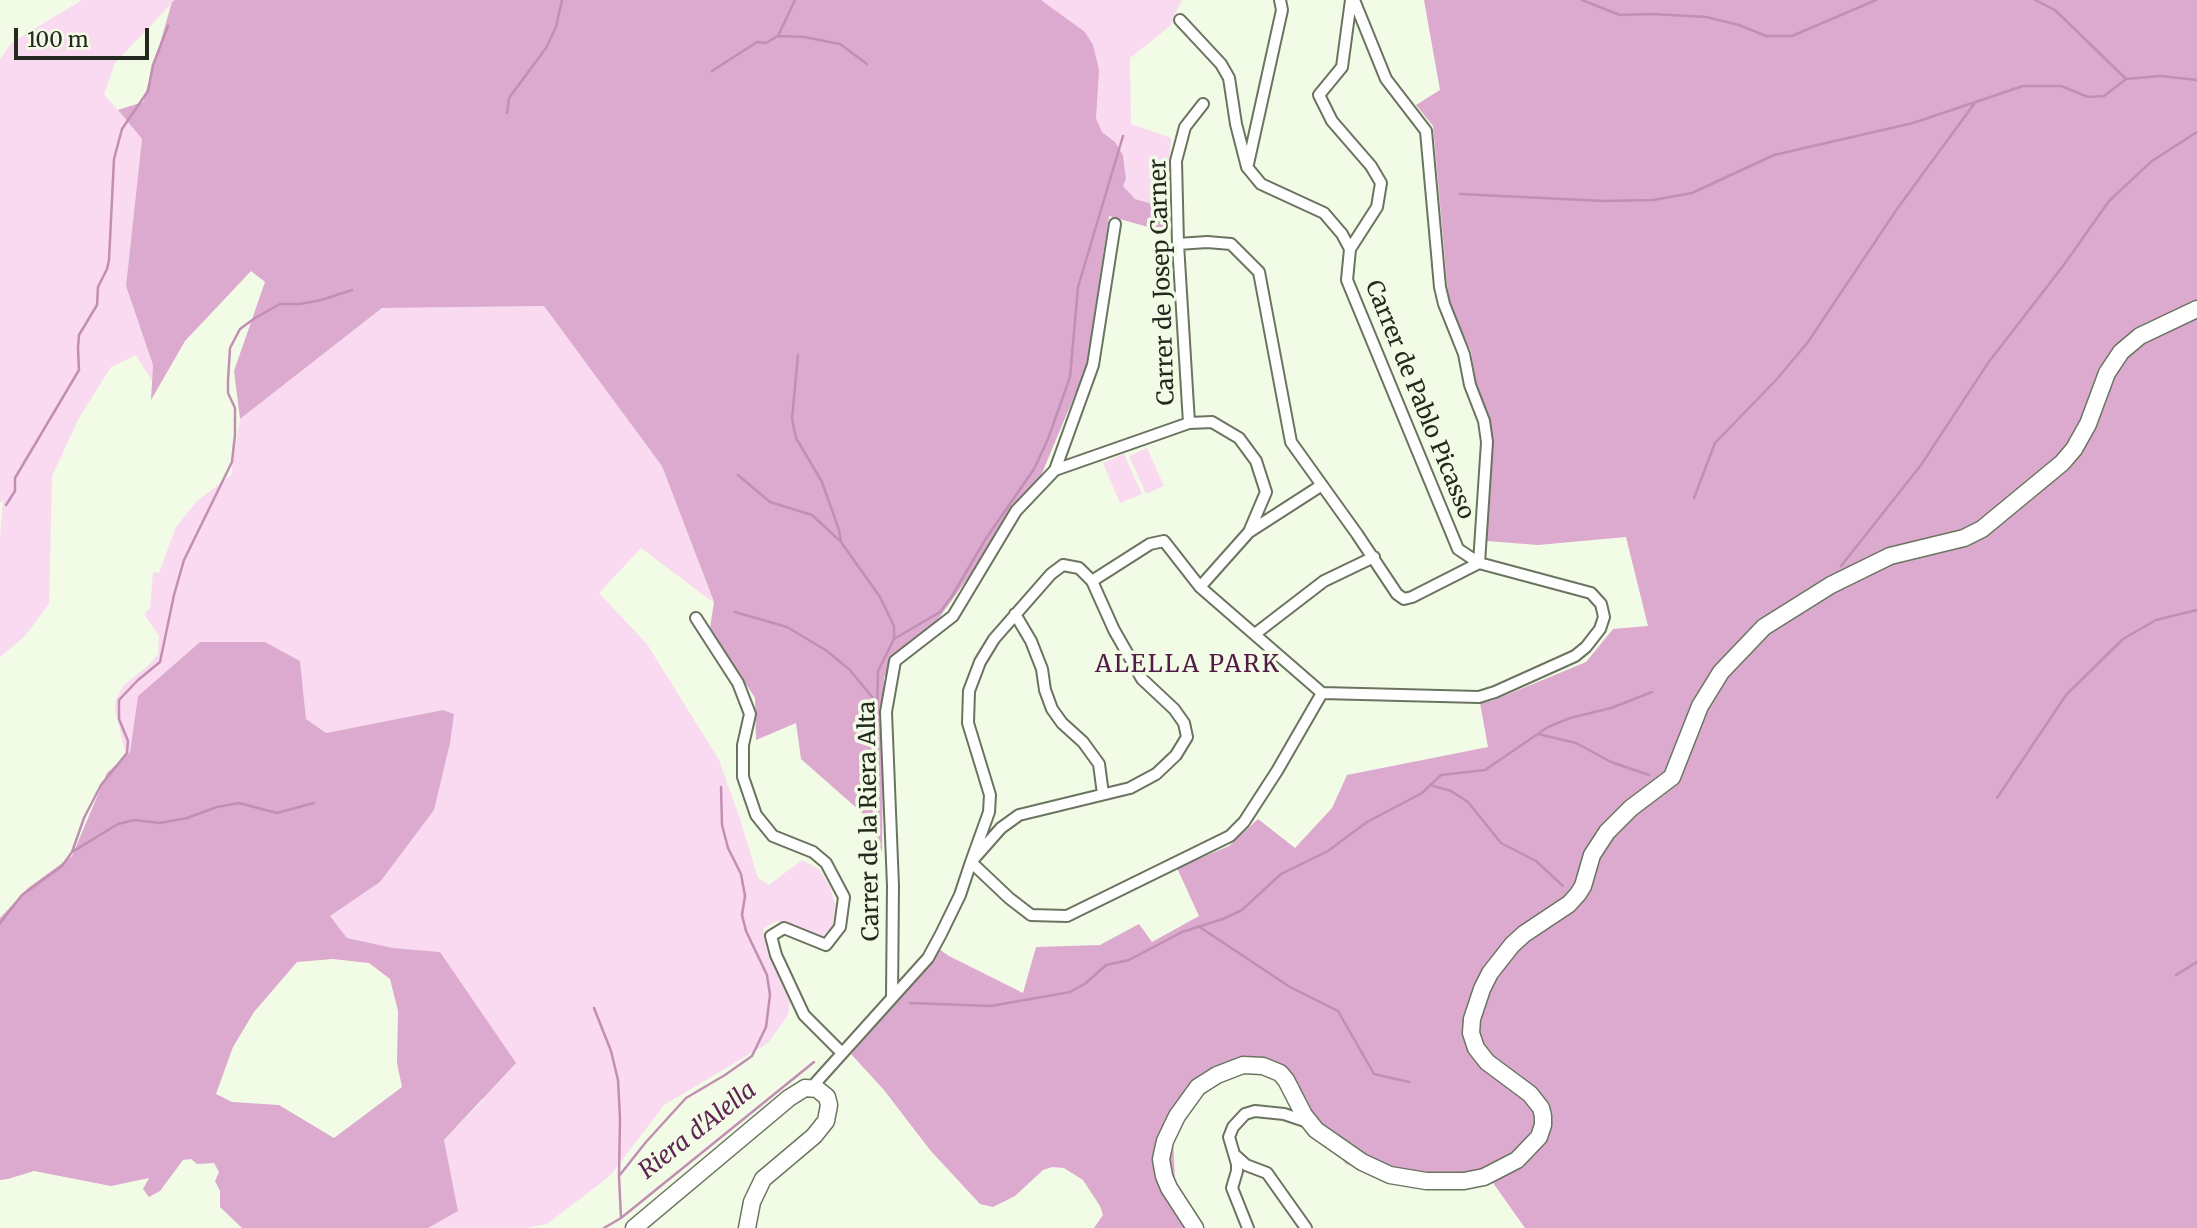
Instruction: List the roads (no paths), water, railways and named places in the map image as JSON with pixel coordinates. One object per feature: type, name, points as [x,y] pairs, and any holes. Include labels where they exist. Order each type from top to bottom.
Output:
[{"type":"main road","points":[[1195,1228],[1164,1176],[1161,1159],[1165,1141],[1177,1116],[1198,1087],[1217,1075],[1242,1065],[1253,1064],[1280,1073],[1310,1122],[1324,1137],[1374,1169],[1399,1177],[1426,1181],[1464,1181],[1484,1177],[1517,1160],[1539,1137],[1543,1116],[1541,1108],[1530,1094],[1487,1062],[1476,1048],[1471,1033],[1472,1019],[1482,989],[1512,944],[1574,900],[1583,886],[1592,855],[1607,832],[1631,808],[1672,777],[1700,706],[1721,672],[1764,627],[1831,585],[1890,556],[1964,538],[1989,523],[2062,463],[2074,449],[2088,424],[2106,373],[2121,352],[2140,337],[2197,309]]},
{"type":"main road","points":[[634,1228],[789,1098],[805,1088],[817,1090],[829,1105],[826,1121],[814,1136],[763,1179],[752,1202],[747,1228]]},
{"type":"street","points":[[1247,167],[1282,10],[1280,0]]},
{"type":"street","points":[[1180,20],[1214,56],[1229,78],[1236,124],[1247,167],[1261,184],[1324,213],[1342,234],[1350,249],[1377,207],[1381,183],[1371,166],[1332,121],[1319,95],[1342,67],[1353,0]]},
{"type":"street","points":[[1353,0],[1386,79],[1426,131],[1440,287],[1464,354],[1470,385],[1484,421],[1487,442],[1479,563]]},
{"type":"street","name":"Carrer de Josep Carner","points":[[1189,423],[1178,244],[1176,161],[1185,127],[1203,104]]},
{"type":"street","points":[[1055,470],[1093,365],[1115,223]]},
{"type":"street","points":[[1092,581],[1150,544],[1164,541],[1200,587],[1321,693],[1479,697],[1575,656],[1600,629],[1604,617],[1601,604],[1591,593],[1479,563],[1412,597],[1404,598],[1397,594],[1374,557],[1291,442],[1259,272],[1231,244],[1178,244]]},
{"type":"street","name":"Carrer de Pablo Picasso","points":[[1350,249],[1347,281],[1458,549],[1479,563]]},
{"type":"street","points":[[1189,423],[1212,422],[1239,438],[1256,461],[1266,492],[1249,532]]},
{"type":"street","name":"Carrer de la Riera Alta","points":[[892,997],[893,886],[886,712],[895,661],[953,616],[1016,511],[1055,470],[1189,423]]},
{"type":"street","points":[[1200,587],[1249,532],[1322,485]]},
{"type":"street","points":[[1255,634],[1324,581],[1374,557]]},
{"type":"street","points":[[817,1090],[832,1063],[928,958],[960,895],[971,862],[989,812],[990,795],[968,723],[970,691],[980,662],[994,639],[1051,574],[1063,565],[1079,568],[1092,581],[1114,630],[1142,679],[1174,709],[1184,723],[1187,737],[1176,755],[1156,774],[1129,788],[1019,815],[1001,828],[971,862]]},
{"type":"street","points":[[1015,614],[1031,641],[1042,669],[1045,690],[1052,709],[1062,723],[1083,742],[1099,764],[1103,794]]},
{"type":"street","points":[[696,618],[738,683],[750,714],[743,745],[743,776],[756,815],[773,836],[813,852],[826,863],[844,897],[840,927],[826,946],[784,928],[771,936],[776,955],[804,1015],[842,1052]]},
{"type":"street","points":[[971,862],[1031,915],[1067,916],[1230,836],[1244,822],[1277,771],[1321,693]]},
{"type":"street","points":[[1248,1228],[1232,1188],[1237,1171],[1229,1137],[1233,1127],[1245,1114],[1255,1111],[1284,1114],[1310,1122]]},
{"type":"street","points":[[1233,1154],[1246,1165],[1266,1173],[1306,1228]]},
{"type":"waterway","points":[[507,113],[509,98],[546,48],[556,27],[562,0]]},
{"type":"waterway","points":[[712,71],[757,42],[766,43],[778,36],[795,0]]},
{"type":"waterway","points":[[1582,0],[1620,15],[1706,17],[1739,25],[1766,36],[1792,36],[1876,0]]},
{"type":"waterway","points":[[2035,0],[2055,10],[2126,79]]},
{"type":"waterway","points":[[6,505],[15,491],[15,478],[79,370],[79,335],[97,305],[98,287],[109,260],[114,159],[122,129],[148,91],[153,65],[168,26]]},
{"type":"waterway","points":[[778,36],[804,37],[840,44],[867,64]]},
{"type":"waterway","points":[[1460,194],[1604,201],[1653,200],[1692,193],[1774,155],[1913,123],[2023,86],[2061,86],[2088,97],[2104,96],[2126,79],[2161,76],[2197,80]]},
{"type":"waterway","points":[[1694,498],[1715,443],[1777,379],[1808,342],[1897,209],[1974,104]]},
{"type":"waterway","points":[[1841,566],[1921,465],[1988,363],[2109,201],[2152,161],[2197,132]]},
{"type":"waterway","points":[[877,713],[878,671],[894,639],[940,612],[1034,469],[1048,439],[1070,377],[1078,287],[1123,136]]},
{"type":"waterway","points":[[0,923],[22,895],[62,866],[72,852],[84,818],[101,785],[127,753],[128,741],[119,719],[119,700],[160,662],[184,560],[232,462],[235,408],[228,393],[228,381],[230,348],[240,329],[280,304],[321,300],[352,290]]},
{"type":"waterway","points":[[798,355],[792,419],[796,438],[822,482],[841,542],[880,597],[894,626],[894,639]]},
{"type":"waterway","points":[[738,475],[770,502],[812,515],[839,540]]},
{"type":"waterway","points":[[1997,798],[2066,695],[2123,639],[2156,620],[2197,610]]},
{"type":"waterway","points":[[735,612],[787,627],[827,651],[850,670],[876,702]]},
{"type":"waterway","points":[[910,1003],[991,1006],[1070,992],[1086,983],[1106,965],[1129,960],[1182,932],[1242,910],[1281,874],[1328,851],[1367,822],[1422,793],[1441,775],[1485,770],[1548,727],[1652,692]]},
{"type":"waterway","points":[[1538,734],[1576,743],[1611,762],[1649,775]]},
{"type":"waterway","points":[[1430,785],[1451,791],[1468,802],[1501,843],[1536,861],[1563,886]]},
{"type":"waterway","points":[[621,1218],[619,1176],[686,1098],[752,1056],[766,1027],[770,995],[767,975],[746,931],[742,915],[745,896],[741,874],[728,848],[722,825],[721,787]]},
{"type":"waterway","points":[[72,852],[118,824],[134,820],[160,823],[239,803],[277,813],[314,803]]},
{"type":"waterway","points":[[1198,926],[1290,987],[1338,1011],[1374,1074],[1409,1082]]},
{"type":"waterway","points":[[2176,975],[2197,962]]},
{"type":"waterway","points":[[594,1008],[611,1051],[618,1080],[619,1176]]},
{"type":"waterway","name":"Riera d'Alella","points":[[604,1228],[621,1218],[814,1062]]},
{"type":"district","name":"ALELLA PARK","points":[[1188,665]]}]
